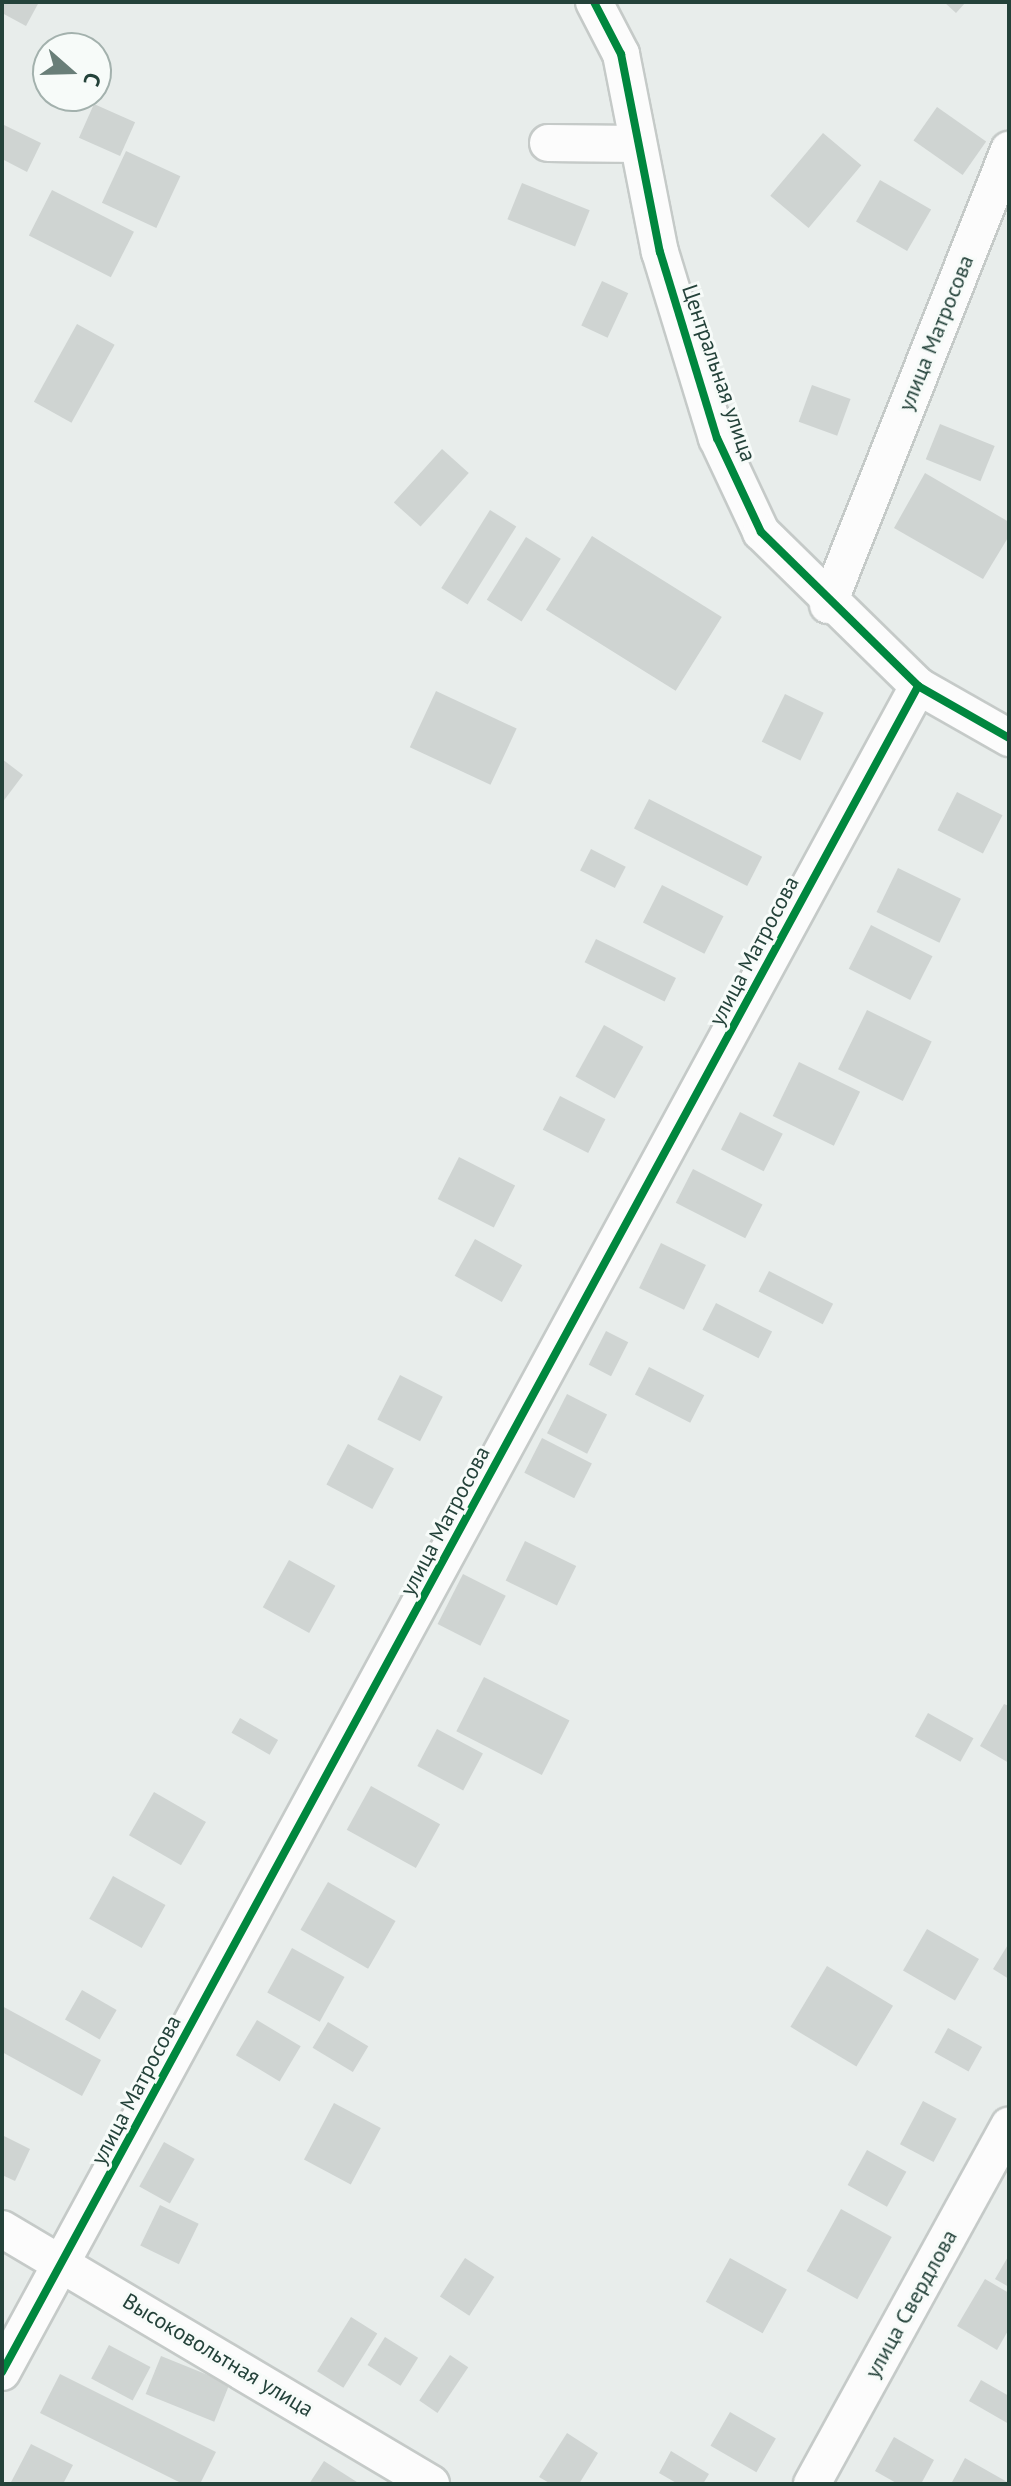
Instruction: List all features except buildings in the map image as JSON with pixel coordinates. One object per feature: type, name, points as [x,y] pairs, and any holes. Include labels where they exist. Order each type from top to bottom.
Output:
[{"type":"street","name":"Центральная улица","points":[[594,2],[621,54],[660,252],[717,438],[761,532],[828,605],[918,686],[1009,738]]},
{"type":"street","points":[[548,143],[638,144]]},
{"type":"street","name":"улица Матросова","points":[[828,605],[1009,150]]},
{"type":"street","name":"улица Матросова","points":[[2,2372],[918,686]]},
{"type":"street","name":"улица Свердлова","points":[[812,2484],[1009,2125]]},
{"type":"street","name":"Высоковольтная улица","points":[[2,2229],[64,2261],[431,2484]]},
{"type":"cycle path","points":[[594,2],[621,54],[660,252],[717,438],[761,532],[918,686],[1009,738]]},
{"type":"cycle path","points":[[2,2372],[918,686]]}]
